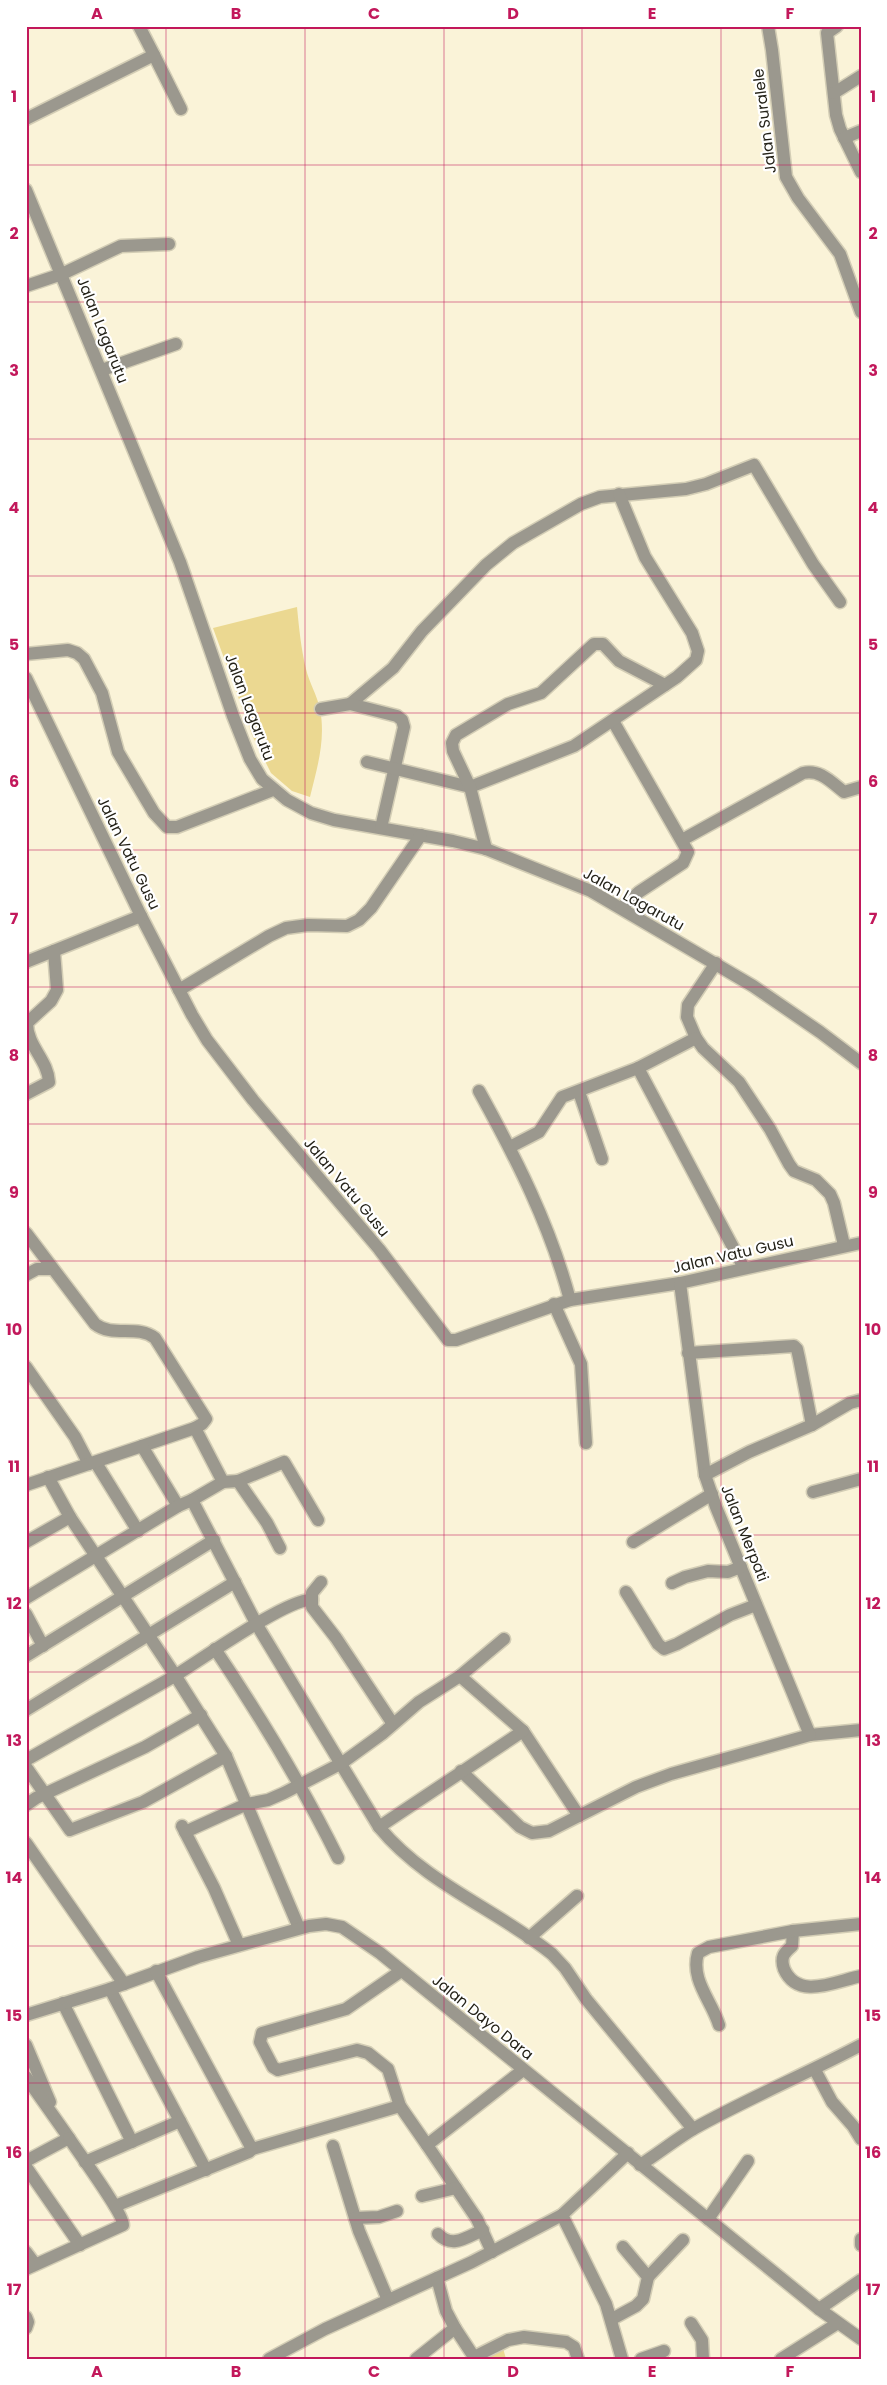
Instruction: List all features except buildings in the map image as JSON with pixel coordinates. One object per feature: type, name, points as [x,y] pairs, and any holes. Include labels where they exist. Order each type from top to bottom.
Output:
[{"type":"street","points":[[139,26],[181,109]]},
{"type":"street","name":"Jalan Suralele","points":[[768,26],[786,176],[798,198],[840,254],[856,282],[861,312]]},
{"type":"street","points":[[837,26],[827,33],[836,115],[844,138],[861,172]]},
{"type":"street","points":[[26,119],[154,55]]},
{"type":"street","points":[[834,93],[861,76]]},
{"type":"street","points":[[844,138],[861,131]]},
{"type":"street","name":"Jalan Lagarutu","points":[[26,190],[180,562],[232,716],[256,770],[273,790],[311,813],[334,820],[421,835],[486,849],[575,884],[621,908],[716,963],[795,1014],[861,1063]]},
{"type":"street","points":[[26,286],[62,274],[121,246],[169,244]]},
{"type":"street","points":[[102,370],[176,344]]},
{"type":"street","points":[[350,704],[393,668],[422,630],[496,555],[581,504],[600,497],[686,489],[706,484],[754,465],[813,564],[840,602]]},
{"type":"street","points":[[367,762],[470,787],[574,746],[613,721],[696,660],[698,651],[692,632],[646,557],[619,494]]},
{"type":"street","points":[[486,849],[470,787],[454,751],[452,743],[456,735],[508,704],[541,693],[594,644],[603,644],[616,658],[664,685]]},
{"type":"street","points":[[26,654],[68,650],[77,653],[84,659],[102,694],[118,752],[154,813],[167,827],[177,827],[273,790]]},
{"type":"street","name":"Jalan Vatu Gusu","points":[[26,678],[141,916],[192,1015],[220,1060],[379,1249],[448,1340],[456,1340],[554,1304],[570,1300],[680,1283],[844,1245],[861,1243]]},
{"type":"street","points":[[321,709],[350,704],[397,716],[402,720],[404,727],[381,828]]},
{"type":"street","points":[[613,721],[688,852],[683,863],[639,892],[621,908]]},
{"type":"street","points":[[682,840],[803,773],[811,771],[820,773],[844,792],[861,787]]},
{"type":"street","points":[[179,990],[269,936],[286,928],[308,924],[347,926],[359,920],[371,908],[421,835]]},
{"type":"street","points":[[26,962],[141,916]]},
{"type":"street","points":[[26,1094],[49,1082],[49,1072],[27,1035],[26,1023],[52,1001],[57,990],[54,951]]},
{"type":"street","points":[[716,963],[686,1010],[689,1024],[703,1048],[739,1082],[794,1171],[816,1180],[830,1194],[844,1245]]},
{"type":"street","points":[[510,1147],[540,1132],[562,1098],[638,1068],[696,1038]]},
{"type":"street","points":[[638,1068],[744,1268]]},
{"type":"street","points":[[480,1091],[529,1184],[555,1248],[570,1300]]},
{"type":"street","points":[[579,1092],[602,1159]]},
{"type":"street","points":[[26,1233],[91,1319],[102,1330],[140,1331],[149,1333],[155,1338],[206,1419],[195,1428],[26,1485]]},
{"type":"street","points":[[26,1276],[37,1270],[52,1269]]},
{"type":"street","name":"Jalan Merpati","points":[[680,1283],[705,1475],[756,1605],[810,1734]]},
{"type":"street","points":[[554,1304],[581,1364],[586,1443]]},
{"type":"street","points":[[688,1353],[794,1346],[799,1358],[812,1425]]},
{"type":"street","points":[[26,1367],[138,1531]]},
{"type":"street","points":[[705,1475],[749,1452],[812,1425],[850,1403],[861,1400]]},
{"type":"street","points":[[195,1428],[224,1482]]},
{"type":"street","points":[[142,1446],[178,1506]]},
{"type":"street","points":[[26,1598],[178,1506],[224,1482],[238,1481],[284,1462],[318,1520]]},
{"type":"street","points":[[48,1477],[70,1517],[176,1675],[226,1756],[299,1928]]},
{"type":"street","points":[[813,1492],[861,1480]]},
{"type":"street","points":[[238,1481],[258,1509],[280,1548]]},
{"type":"street","points":[[633,1542],[712,1494]]},
{"type":"street","points":[[192,1500],[257,1625],[379,1827],[397,1847],[433,1876],[530,1938],[559,1961],[586,1999],[694,2129]]},
{"type":"street","points":[[26,1542],[70,1517]]},
{"type":"street","points":[[26,1656],[214,1540]]},
{"type":"street","points":[[672,1583],[685,1577],[708,1571],[728,1572],[741,1567]]},
{"type":"street","points":[[26,1710],[234,1582]]},
{"type":"street","points":[[321,1582],[312,1593],[312,1607],[356,1666],[394,1724]]},
{"type":"street","points":[[626,1592],[658,1644],[664,1649],[677,1644],[730,1615],[756,1605]]},
{"type":"street","points":[[26,1760],[176,1675],[215,1649],[257,1625],[305,1599],[312,1600]]},
{"type":"street","points":[[26,1614],[43,1646]]},
{"type":"street","points":[[239,1945],[184,1829],[247,1804],[268,1800],[300,1786],[342,1763],[394,1724],[419,1702],[460,1676],[504,1639]]},
{"type":"street","points":[[215,1649],[262,1720],[338,1858]]},
{"type":"street","points":[[460,1676],[524,1732],[579,1816]]},
{"type":"street","points":[[26,1805],[45,1794],[145,1747],[201,1715]]},
{"type":"street","points":[[461,1771],[520,1827],[532,1833],[549,1831],[636,1788],[671,1774],[810,1734],[861,1730]]},
{"type":"street","points":[[379,1827],[461,1771],[524,1732]]},
{"type":"street","points":[[26,1767],[70,1830],[143,1802],[226,1756]]},
{"type":"street","points":[[26,1843],[124,1984]]},
{"type":"street","points":[[530,1938],[578,1896]]},
{"type":"street","name":"Jalan Dayo Dara","points":[[26,2015],[110,1989],[156,1971],[299,1928],[326,1924],[342,1928],[380,1953],[819,2309],[861,2339]]},
{"type":"street","points":[[719,2025],[711,2006],[702,1992],[696,1967],[698,1953],[709,1947],[793,1931],[861,1924]]},
{"type":"street","points":[[793,1931],[792,1946],[785,1951],[782,1958],[785,1970],[793,1982],[805,1987],[823,1986],[861,1976]]},
{"type":"street","points":[[156,1971],[252,2149]]},
{"type":"street","points":[[401,1971],[346,2008],[316,2019],[264,2032],[260,2038],[275,2070],[357,2050],[364,2051],[388,2069],[400,2106],[483,2230],[492,2252]]},
{"type":"street","points":[[110,1989],[206,2170]]},
{"type":"street","points":[[63,2003],[132,2142]]},
{"type":"street","points":[[26,2045],[57,2119]]},
{"type":"street","points":[[640,2165],[694,2129],[760,2094],[815,2070],[861,2045]]},
{"type":"street","points":[[427,2145],[523,2070]]},
{"type":"street","points":[[815,2070],[832,2102],[853,2126],[861,2139]]},
{"type":"street","points":[[26,2077],[57,2119],[123,2220],[123,2225],[31,2267],[26,2252]]},
{"type":"street","points":[[115,2206],[206,2170],[252,2149],[400,2106]]},
{"type":"street","points":[[85,2162],[180,2121]]},
{"type":"street","points":[[26,2161],[69,2138]]},
{"type":"street","points":[[333,2146],[355,2218],[388,2300]]},
{"type":"street","points":[[270,2359],[325,2329],[492,2252],[562,2215],[628,2154]]},
{"type":"street","points":[[708,2219],[748,2161]]},
{"type":"street","points":[[26,2167],[80,2245]]},
{"type":"street","points":[[422,2196],[456,2188]]},
{"type":"street","points":[[355,2218],[379,2216],[397,2211]]},
{"type":"street","points":[[562,2215],[612,2319],[622,2359]]},
{"type":"street","points":[[438,2234],[446,2241],[454,2242],[483,2230]]},
{"type":"street","points":[[861,2239],[861,2245]]},
{"type":"street","points":[[612,2319],[636,2306],[643,2299],[648,2277],[683,2240]]},
{"type":"street","points":[[623,2247],[648,2277]]},
{"type":"street","points":[[437,2278],[446,2311],[472,2358],[508,2340],[524,2337],[566,2342],[574,2347],[578,2359]]},
{"type":"street","points":[[819,2309],[861,2280]]},
{"type":"street","points":[[26,2317],[28,2322],[26,2328]]},
{"type":"street","points":[[781,2359],[838,2322]]},
{"type":"street","points":[[692,2323],[702,2340],[703,2359]]},
{"type":"street","points":[[416,2359],[455,2328]]},
{"type":"street","points":[[641,2359],[664,2351]]},
{"type":"shaded area","points":[[297,607],[304,661],[319,704],[322,720],[320,754],[310,797],[292,791],[271,773],[252,735],[213,628]]},
{"type":"shaded area","points":[[503,2348],[506,2359],[463,2359],[475,2352]]}]
